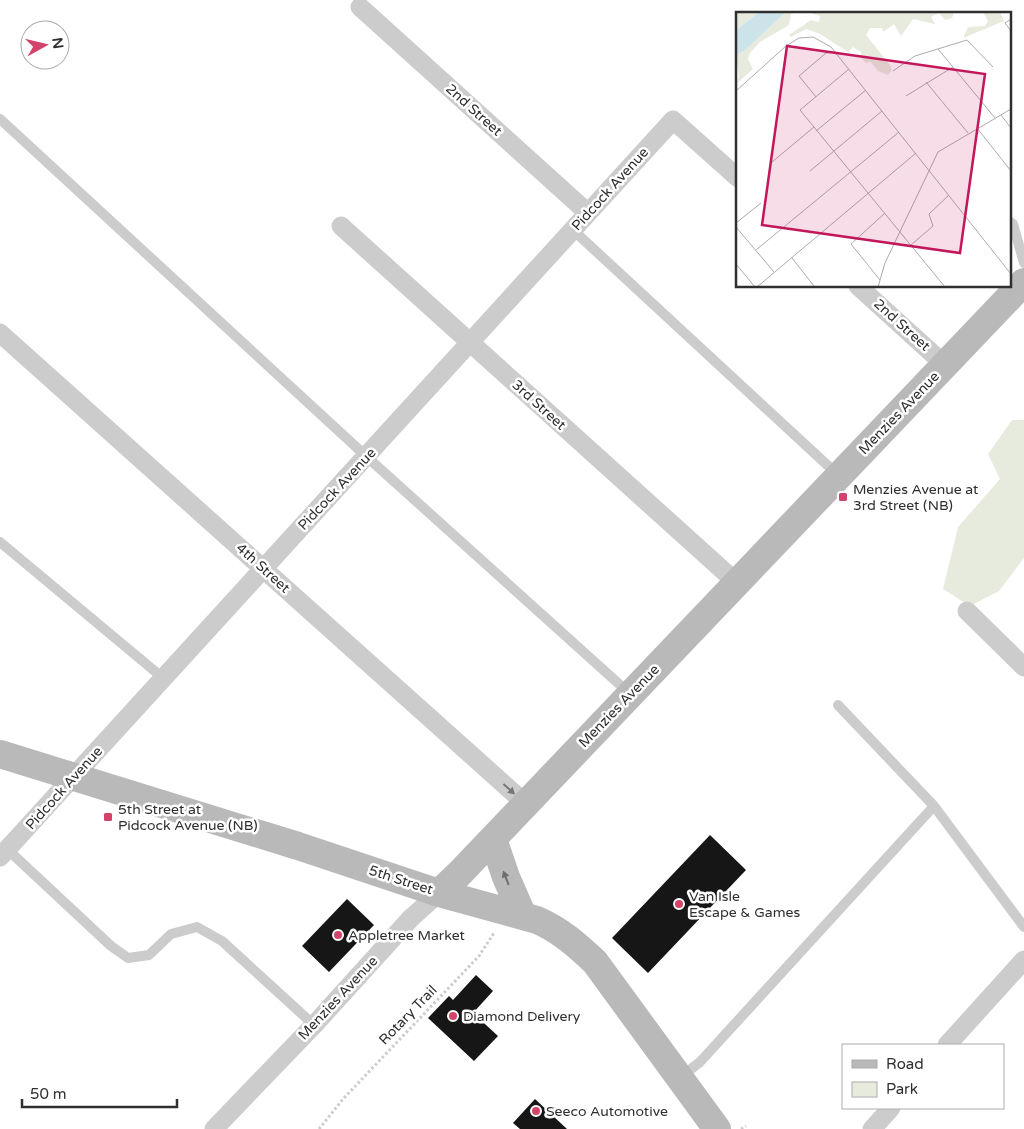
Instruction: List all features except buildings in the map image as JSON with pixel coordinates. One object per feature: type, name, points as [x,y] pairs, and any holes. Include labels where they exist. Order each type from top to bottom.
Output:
[{"type":"street","name":"2nd Street","points":[[360,7],[588,213]]},
{"type":"street","name":"Pidcock Avenue","points":[[3,853],[367,457],[673,120],[736,176]]},
{"type":"street","name":"3rd Street","points":[[342,226],[737,583]]},
{"type":"street","name":"Menzies Avenue","points":[[214,1129],[314,1025],[412,918],[460,874],[1024,282]]},
{"type":"street","name":"2nd Street","points":[[860,288],[946,365]]},
{"type":"street","name":"4th Street","points":[[0,333],[526,804]]},
{"type":"street","points":[[966,611],[1024,667]]},
{"type":"street","name":"5th Street","points":[[0,754],[298,846],[439,893],[537,920],[561,933],[595,962],[714,1128]]},
{"type":"street","points":[[493,839],[506,877],[515,914]]},
{"type":"street","points":[[948,1044],[1024,960]]},
{"type":"street","points":[[872,1129],[890,1109]]},
{"type":"lane","points":[[0,119],[367,457],[630,695]]},
{"type":"lane","points":[[1012,223],[1014,224],[1024,263]]},
{"type":"lane","points":[[573,230],[839,476]]},
{"type":"lane","points":[[0,542],[163,678]]},
{"type":"lane","points":[[838,705],[934,806],[1024,927]]},
{"type":"lane","points":[[680,1078],[700,1062],[934,806]]},
{"type":"lane","points":[[3,853],[111,946],[128,958],[149,955],[170,934],[197,927],[222,941],[314,1025]]},
{"type":"path","name":"Rotary Trail","points":[[319,1129],[343,1099],[479,956],[515,914]]},
{"type":"path","points":[[741,1129],[746,1126]]},
{"type":"green space","points":[[1012,420],[1024,420],[1024,558],[999,591],[970,606],[943,589],[958,527],[1000,479],[988,454]]},
{"type":"place","name":"Menzies Avenue at 3rd Street (NB)","points":[[843,497]]},
{"type":"place","name":"5th Street at Pidcock Avenue (NB)","points":[[108,817]]},
{"type":"place","name":"Van Isle Escape & Games","points":[[679,904]]},
{"type":"place","name":"Appletree Market","points":[[338,935]]},
{"type":"place","name":"Diamond Delivery","points":[[453,1016]]},
{"type":"place","name":"Seeco Automotive","points":[[536,1111]]}]
